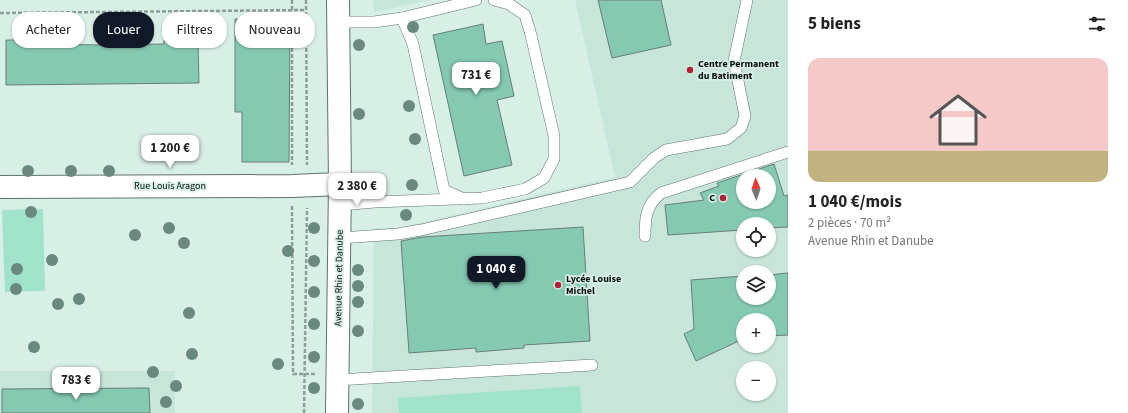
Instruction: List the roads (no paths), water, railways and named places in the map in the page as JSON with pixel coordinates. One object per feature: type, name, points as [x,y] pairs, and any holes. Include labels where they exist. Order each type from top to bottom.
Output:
[{"type":"street","name":"Avenue Rhin et Danube","points":[[337,413],[340,238],[338,0]]},
{"type":"street","name":"Rue Louis Aragon","points":[[0,187],[307,186],[340,194]]},
{"type":"lane","points":[[338,22],[374,22],[402,18],[476,0]]},
{"type":"lane","points":[[340,194],[375,202],[482,198],[525,189],[544,178],[554,159],[554,136],[531,35],[524,14],[509,4],[494,0]]},
{"type":"lane","points":[[340,238],[398,234],[421,230],[630,182],[654,158],[666,150],[727,139],[741,128],[745,116],[734,61],[748,0]]},
{"type":"lane","points":[[402,18],[413,44],[444,190],[465,199]]},
{"type":"lane","points":[[645,236],[645,221],[648,207],[652,200],[661,193],[788,152]]},
{"type":"lane","points":[[337,380],[592,365]]},
{"type":"place","name":"Centre Permanent du Batiment","points":[[690,70]]},
{"type":"place","name":"C","points":[[723,198]]},
{"type":"place","name":"Lycée Louise Michel","points":[[558,285]]}]
